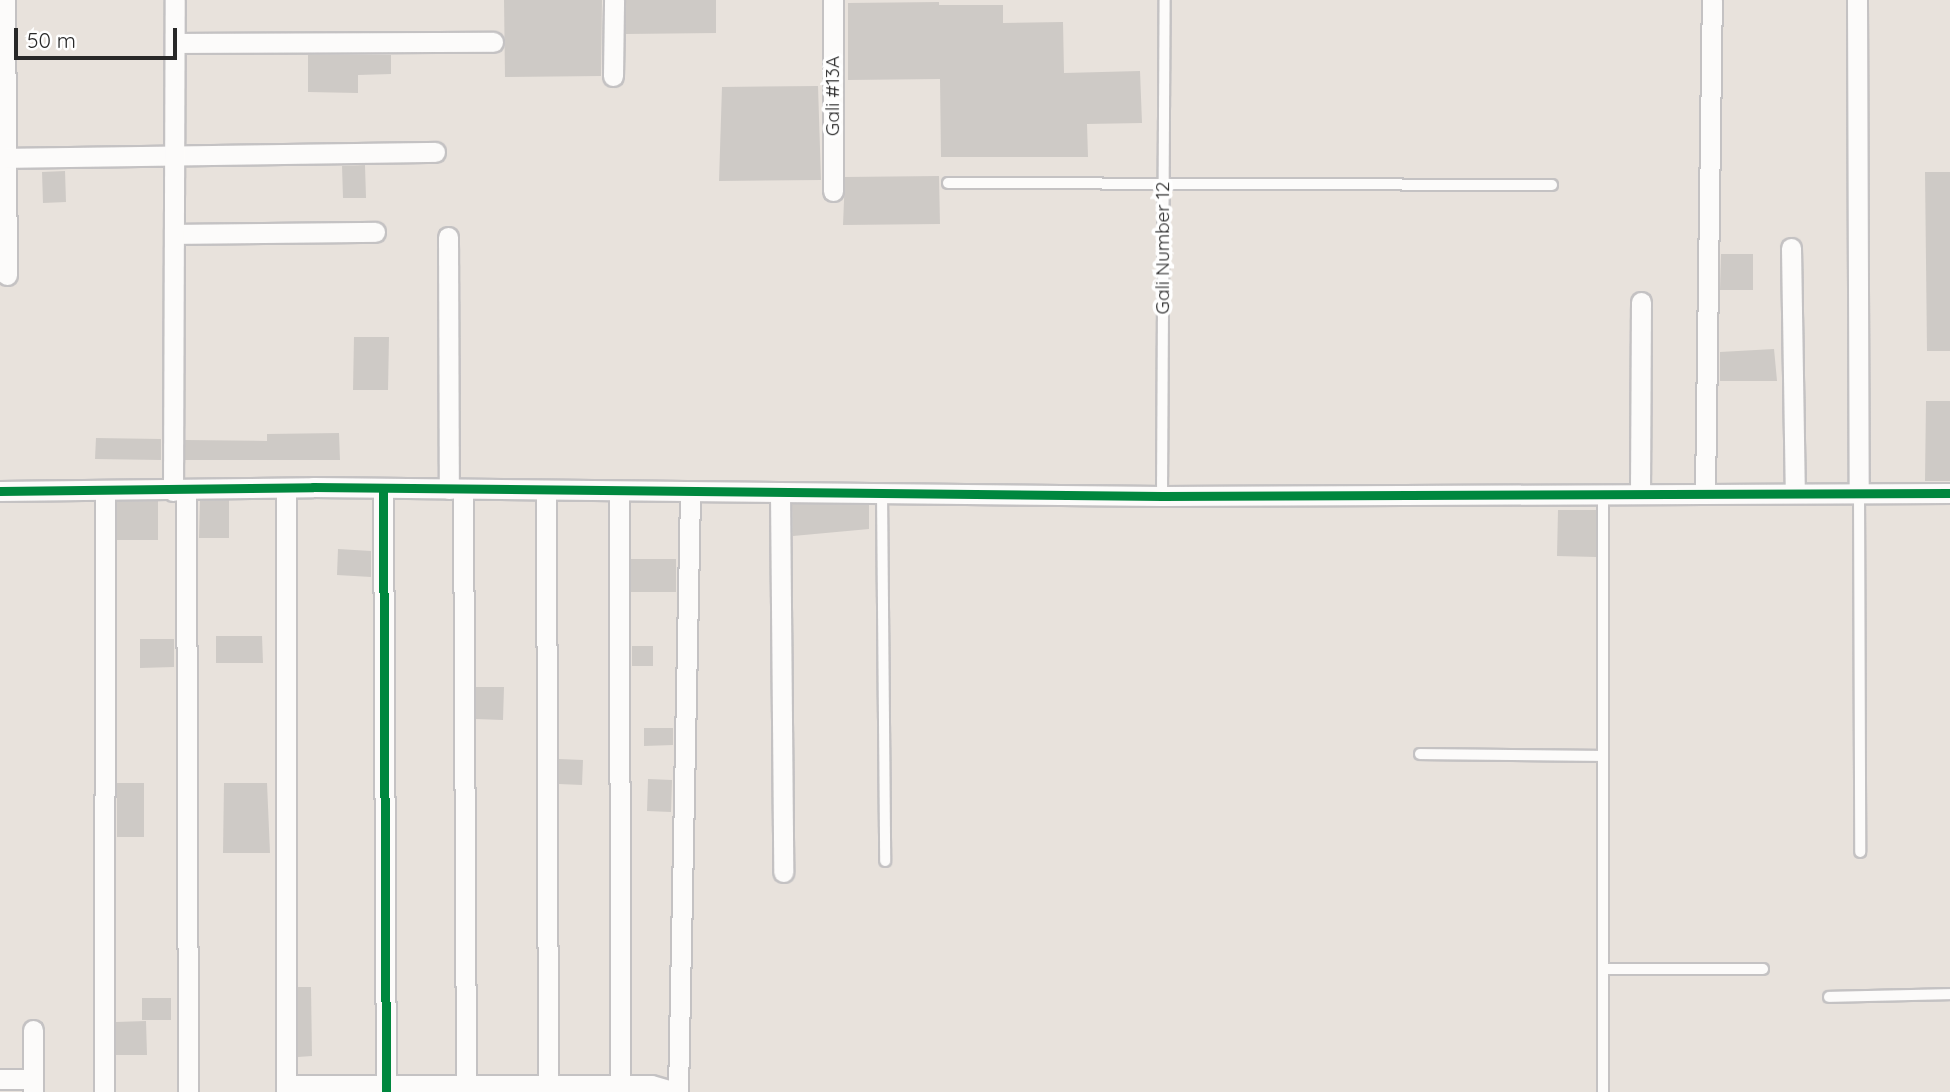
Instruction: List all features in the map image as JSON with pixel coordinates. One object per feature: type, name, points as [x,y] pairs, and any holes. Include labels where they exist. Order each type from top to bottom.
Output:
[{"type":"street","points":[[5,0],[3,158],[7,275]]},
{"type":"street","points":[[175,0],[188,1092]]},
{"type":"street","points":[[613,76],[614,0]]},
{"type":"street","name":"Gali #13A","points":[[833,0],[833,191]]},
{"type":"street","points":[[1705,492],[1712,0]]},
{"type":"street","points":[[1857,0],[1859,491]]},
{"type":"street","points":[[176,43],[493,42]]},
{"type":"street","points":[[3,158],[435,152]]},
{"type":"street","points":[[176,234],[375,232]]},
{"type":"street","points":[[448,237],[456,489],[466,1088]]},
{"type":"street","points":[[1791,248],[1795,491]]},
{"type":"street","points":[[1640,492],[1641,302]]},
{"type":"street","points":[[286,488],[286,1088],[669,1087],[677,1092]]},
{"type":"street","points":[[0,491],[383,488],[1162,496],[1795,491],[1950,493]]},
{"type":"street","points":[[383,488],[386,1088]]},
{"type":"street","points":[[546,490],[548,1088]]},
{"type":"street","points":[[619,491],[620,1088]]},
{"type":"street","points":[[104,1092],[105,492]]},
{"type":"street","points":[[677,1092],[690,492]]},
{"type":"street","points":[[780,492],[783,872]]},
{"type":"street","points":[[0,1079],[33,1085],[33,1030]]},
{"type":"lane","name":"Gali Number 12","points":[[1162,496],[1165,0]]},
{"type":"lane","points":[[948,183],[1552,185]]},
{"type":"lane","points":[[1859,491],[1860,852]]},
{"type":"lane","points":[[882,492],[885,861]]},
{"type":"lane","points":[[1603,493],[1603,1092]]},
{"type":"lane","points":[[1420,754],[1603,756]]},
{"type":"lane","points":[[1602,970],[1763,969]]},
{"type":"lane","points":[[1829,997],[1950,993]]},
{"type":"building","points":[[504,0],[602,0],[601,76],[505,77]]},
{"type":"building","points":[[626,0],[716,0],[716,33],[626,34]]},
{"type":"building","points":[[939,2],[939,5],[1003,5],[1003,23],[1063,22],[1064,73],[1140,71],[1142,123],[1087,124],[1088,157],[941,157],[940,79],[848,80],[848,3]]},
{"type":"building","points":[[308,55],[391,55],[391,74],[358,75],[358,93],[308,92]]},
{"type":"building","points":[[818,86],[821,180],[719,181],[722,87]]},
{"type":"building","points":[[365,165],[366,198],[343,198],[342,166]]},
{"type":"building","points":[[65,171],[66,202],[43,203],[42,172]]},
{"type":"building","points":[[1925,172],[1950,172],[1950,351],[1927,351]]},
{"type":"building","points":[[939,176],[940,224],[843,225],[845,177]]},
{"type":"building","points":[[1721,254],[1753,254],[1753,290],[1720,290]]},
{"type":"building","points":[[354,337],[389,337],[388,390],[353,390]]},
{"type":"building","points":[[1774,349],[1777,381],[1720,381],[1720,352]]},
{"type":"building","points":[[1926,401],[1950,401],[1950,481],[1925,481]]},
{"type":"building","points":[[339,433],[340,460],[185,460],[185,440],[267,441],[267,434]]},
{"type":"building","points":[[96,438],[161,439],[161,460],[95,459]]},
{"type":"building","points":[[229,500],[229,538],[199,538],[200,501]]},
{"type":"building","points":[[158,501],[158,540],[117,540],[117,502]]},
{"type":"building","points":[[792,504],[869,505],[869,529],[793,536]]},
{"type":"building","points":[[1558,510],[1596,510],[1596,557],[1557,556]]},
{"type":"building","points":[[338,549],[371,551],[371,577],[337,575]]},
{"type":"building","points":[[631,559],[676,559],[676,592],[631,592]]},
{"type":"building","points":[[216,636],[262,636],[263,663],[216,663]]},
{"type":"building","points":[[140,639],[174,639],[174,667],[140,668]]},
{"type":"building","points":[[632,646],[653,646],[653,666],[632,666]]},
{"type":"building","points":[[476,687],[504,687],[503,720],[476,719]]},
{"type":"building","points":[[644,728],[673,728],[673,745],[644,746]]},
{"type":"building","points":[[559,759],[583,760],[582,785],[559,784]]},
{"type":"building","points":[[648,779],[672,780],[671,812],[647,811]]},
{"type":"building","points":[[117,783],[144,783],[144,837],[117,837]]},
{"type":"building","points":[[224,783],[267,783],[270,853],[223,853]]},
{"type":"building","points":[[298,987],[311,987],[312,1056],[298,1057]]},
{"type":"building","points":[[142,998],[171,998],[171,1020],[142,1020]]},
{"type":"building","points":[[146,1021],[147,1055],[116,1055],[116,1022]]},
{"type":"cycle path","points":[[0,491],[313,487],[1162,496],[1950,493]]},
{"type":"cycle path","points":[[383,488],[386,1092]]}]
